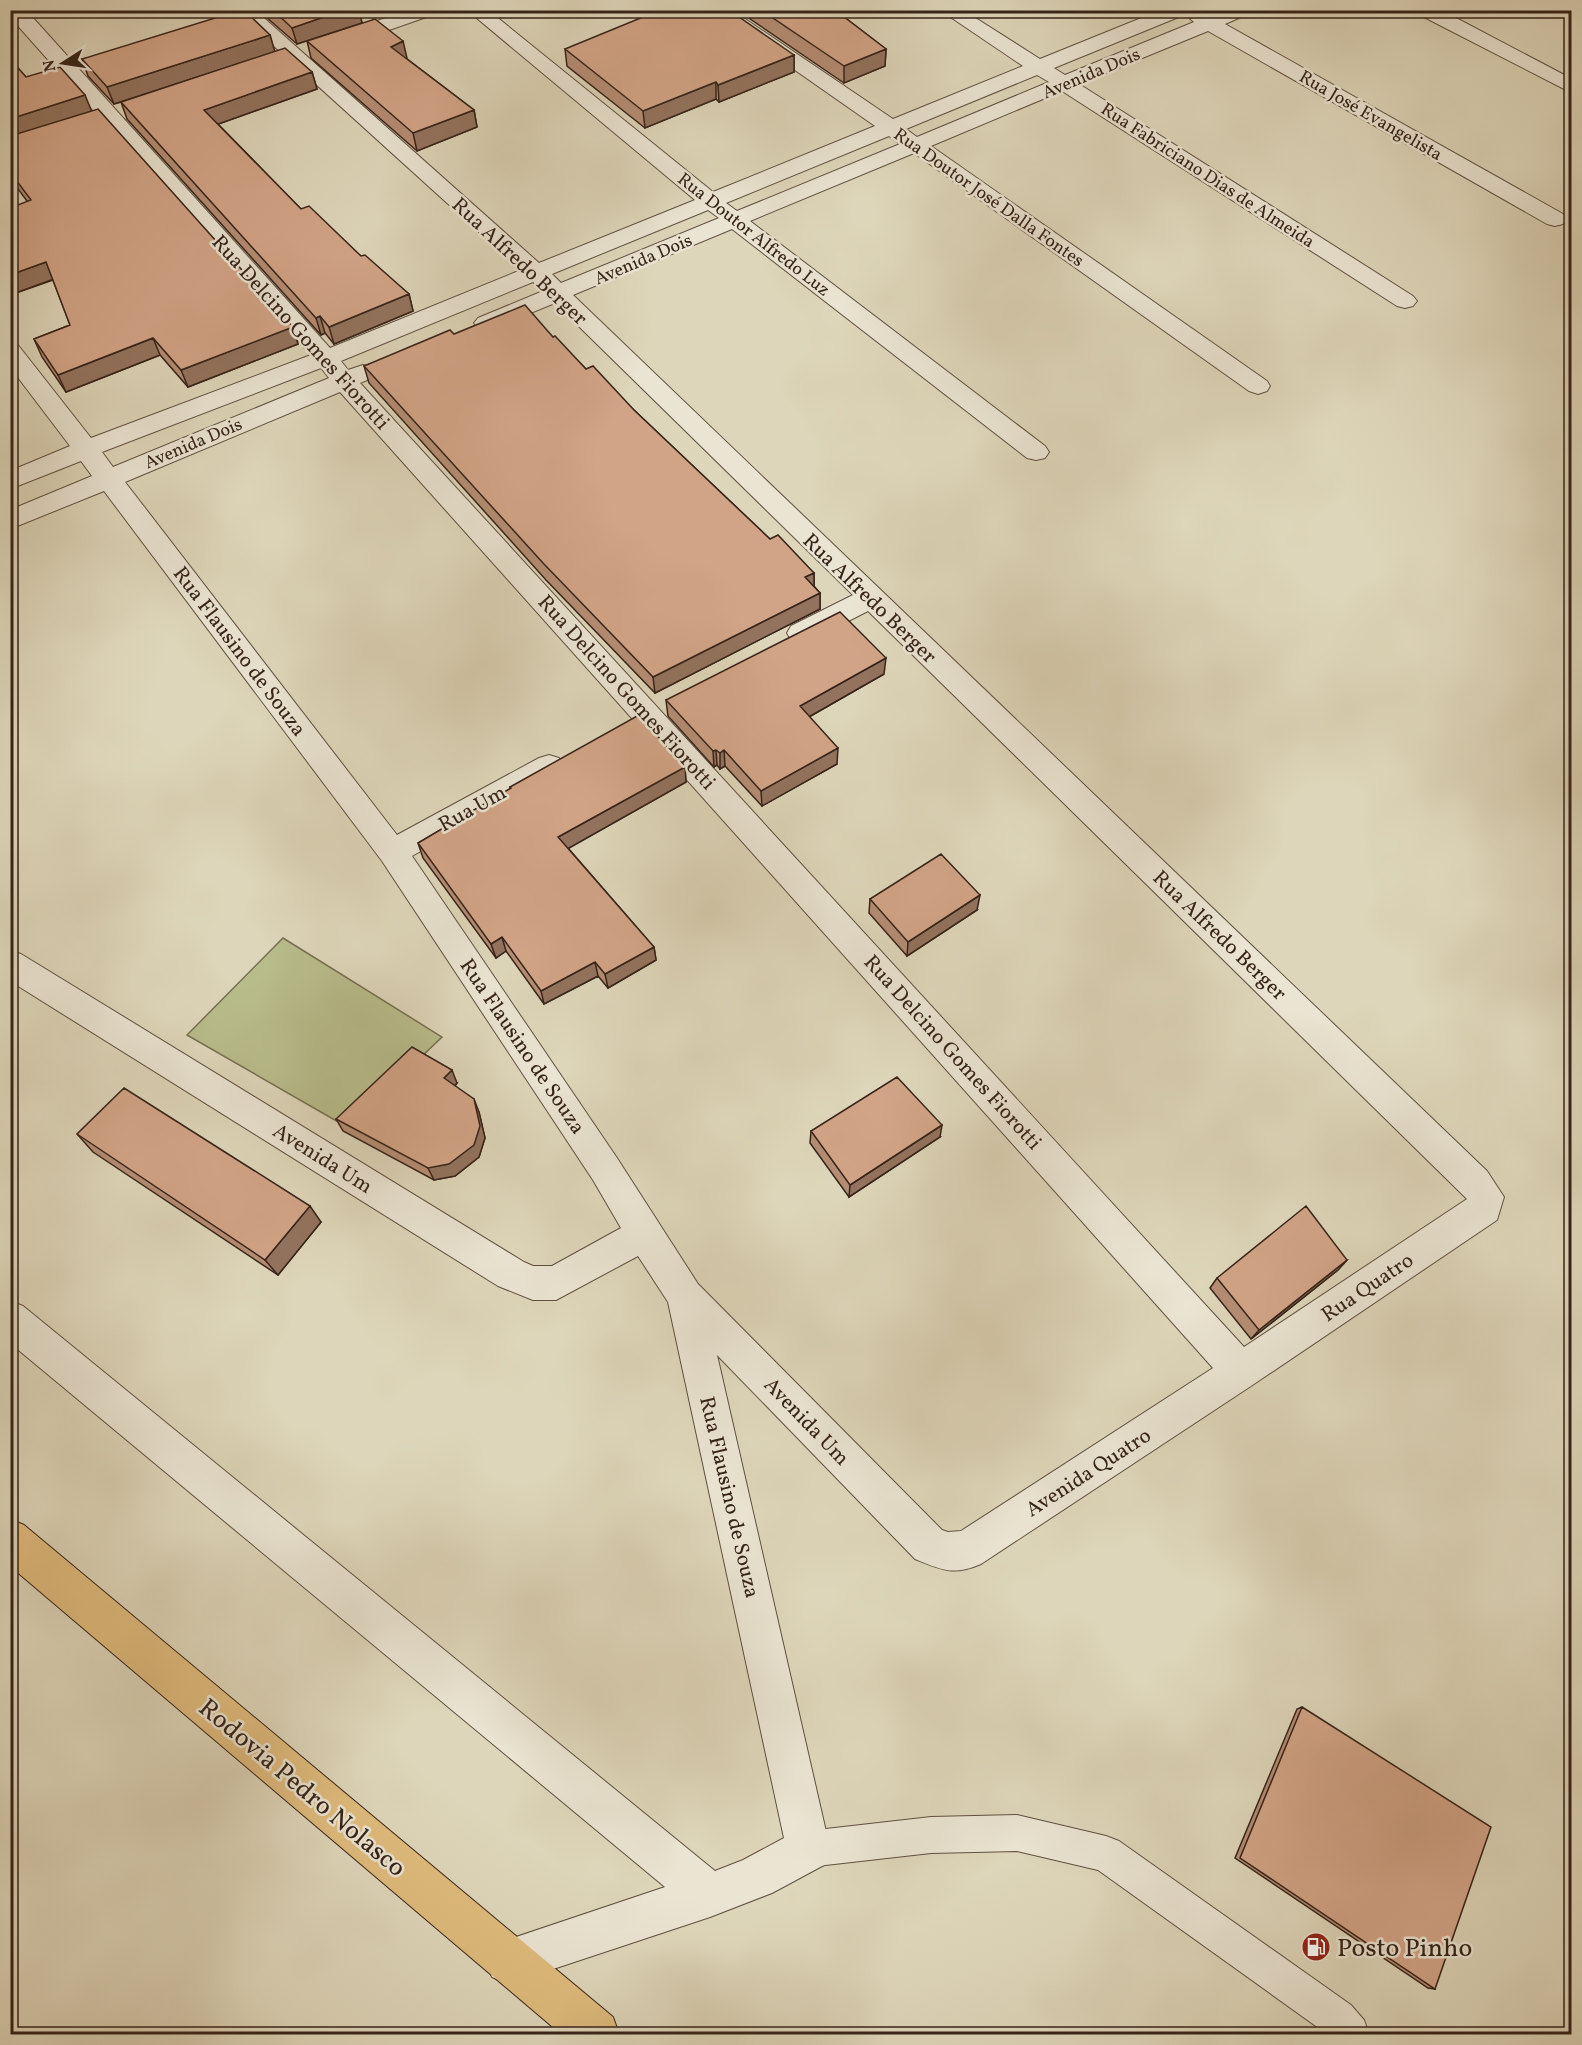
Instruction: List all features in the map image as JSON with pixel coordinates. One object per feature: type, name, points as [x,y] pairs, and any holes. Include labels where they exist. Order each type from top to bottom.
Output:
[{"type":"highway","name":"Rodovia Pedro Nolasco","points":[[10,1539],[596,2034]]},
{"type":"street","name":"Rua Delcino Gomes Fiorotti","points":[[15,10],[344,381],[1241,1371]]},
{"type":"street","name":"Rua Alfredo Berger","points":[[243,10],[302,54],[535,271],[1475,1182],[1486,1197]]},
{"type":"street","points":[[302,54],[428,10]]},
{"type":"street","name":"Rua Doutor Alfredo Luz","points":[[476,10],[710,201],[1036,452]]},
{"type":"street","name":"Rua Doutor José Dalla Fontes","points":[[718,10],[916,145],[1258,386]]},
{"type":"street","name":"Rua Fabriciano Dias de Almeida","points":[[949,10],[1406,301]]},
{"type":"street","name":"Avenida Dois","points":[[10,481],[86,449],[326,358],[1179,10]]},
{"type":"street","name":"Rua José Evangelista","points":[[1187,10],[1556,219]]},
{"type":"street","name":"Avenida Dois","points":[[461,333],[1241,10]]},
{"type":"street","points":[[1425,10],[1572,87]]},
{"type":"street","name":"Rua Flausino de Souza","points":[[10,350],[110,478],[393,852],[605,1169],[685,1296],[808,1849]]},
{"type":"street","name":"Avenida Dois","points":[[10,520],[386,363]]},
{"type":"street","points":[[774,647],[870,598]]},
{"type":"street","name":"Rua Um","points":[[393,852],[575,752]]},
{"type":"street","name":"Avenida Um","points":[[10,964],[511,1274],[533,1283],[556,1283],[644,1234]]},
{"type":"street","name":"Rua Quatro","points":[[1241,1371],[1484,1208],[1486,1197]]},
{"type":"street","name":"Avenida Um","points":[[685,1296],[929,1545]]},
{"type":"street","points":[[10,1319],[710,1895]]},
{"type":"street","name":"Avenida Quatro","points":[[929,1545],[948,1552],[967,1550],[1241,1371]]},
{"type":"street","points":[[508,1961],[710,1895],[756,1877],[808,1849]]},
{"type":"lane","points":[[808,1849],[931,1835],[1017,1833],[1106,1854],[1338,2018],[1350,2034]]},
{"type":"green space","points":[[283,938],[442,1037],[347,1127],[187,1035]]},
{"type":"building","points":[[244,10],[270,35],[107,87],[82,59]]},
{"type":"building","points":[[273,10],[344,10],[292,28]]},
{"type":"building","points":[[660,10],[729,10],[794,55],[718,85],[716,82],[643,111],[565,49]]},
{"type":"building","points":[[761,10],[835,10],[886,49],[844,66]]},
{"type":"building","points":[[375,19],[403,41],[391,47],[474,110],[413,133],[307,41]]},
{"type":"building","points":[[285,48],[312,72],[204,110],[301,209],[309,206],[361,256],[365,255],[409,294],[329,327],[320,316],[316,318],[121,102]]},
{"type":"building","points":[[10,59],[26,77],[60,67],[85,95],[10,119]]},
{"type":"building","points":[[98,109],[293,327],[181,370],[153,338],[58,375],[34,339],[70,325],[46,262],[10,275],[10,208],[31,200],[10,172],[10,136]]},
{"type":"building","points":[[525,305],[553,337],[555,336],[586,369],[593,366],[634,410],[770,539],[778,535],[814,573],[805,577],[820,593],[653,677],[543,563],[364,366],[450,330],[454,334]]},
{"type":"building","points":[[840,612],[886,658],[800,706],[838,748],[761,791],[724,750],[720,753],[713,751],[666,700]]},
{"type":"building","points":[[639,715],[685,767],[558,837],[654,947],[605,974],[595,962],[541,991],[502,937],[491,944],[418,843],[510,787]]},
{"type":"building","points":[[941,854],[980,895],[908,942],[870,899]]},
{"type":"building","points":[[412,1047],[452,1070],[444,1078],[474,1099],[480,1126],[474,1145],[449,1164],[428,1168],[336,1119]]},
{"type":"building","points":[[897,1077],[942,1125],[850,1185],[811,1131]]},
{"type":"building","points":[[124,1088],[310,1206],[265,1260],[77,1134]]},
{"type":"building","points":[[1306,1206],[1347,1260],[1259,1330],[1217,1278]]},
{"type":"building","points":[[1302,1707],[1491,1827],[1435,1989],[1240,1858]]},
{"type":"place","name":"Posto Pinho","points":[[1316,1947]]}]
